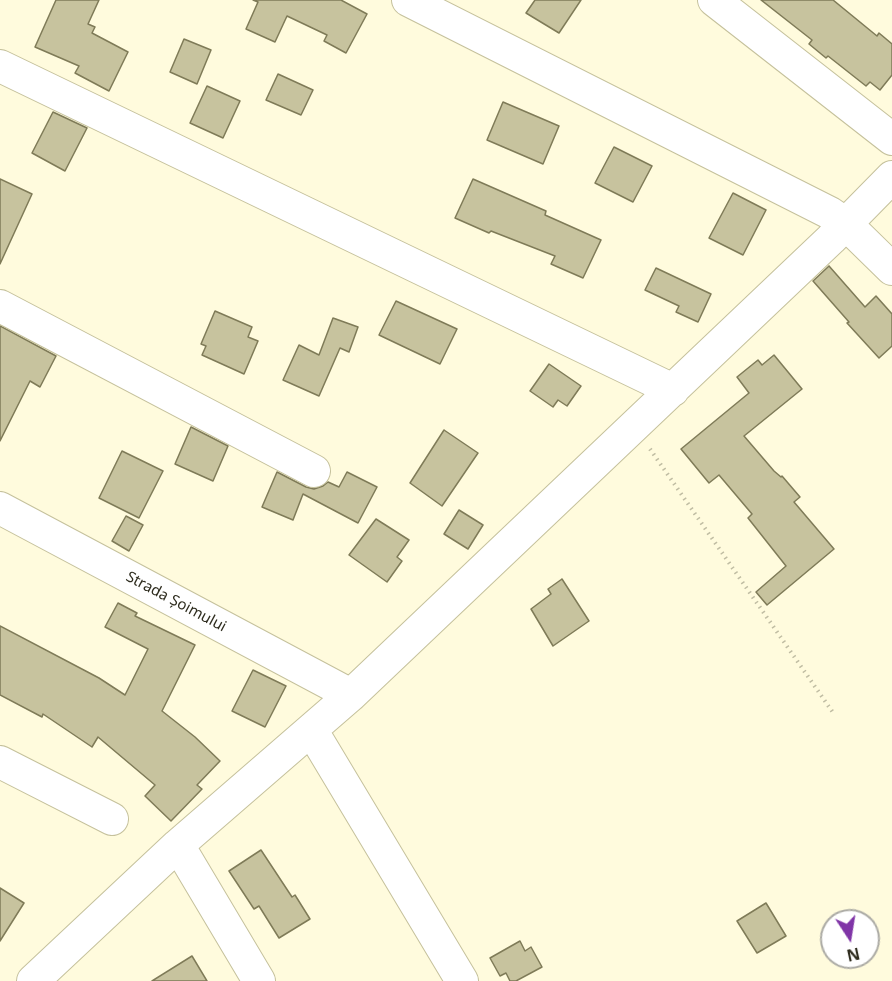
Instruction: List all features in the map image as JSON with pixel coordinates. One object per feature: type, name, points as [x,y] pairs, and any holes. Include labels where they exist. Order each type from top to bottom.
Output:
[{"type":"street","points":[[408,0],[830,213],[846,224],[892,269]]},
{"type":"street","points":[[714,0],[892,139]]},
{"type":"street","points":[[0,66],[673,390]]},
{"type":"street","points":[[33,981],[178,845],[351,695],[673,390],[892,177]]},
{"type":"street","points":[[0,306],[314,471]]},
{"type":"street","name":"Strada Șoimului","points":[[0,508],[351,695]]},
{"type":"street","points":[[312,731],[462,981]]},
{"type":"street","points":[[0,762],[112,819]]},
{"type":"street","points":[[178,845],[259,981]]},
{"type":"path","points":[[634,426],[834,714]]},
{"type":"building","points":[[56,0],[99,0],[88,24],[95,27],[92,33],[128,52],[109,91],[75,73],[79,66],[35,47]]},
{"type":"building","points":[[253,0],[341,0],[367,14],[346,53],[324,41],[327,35],[287,16],[275,42],[246,29],[258,2]]},
{"type":"building","points":[[535,0],[581,0],[559,33],[526,13]]},
{"type":"building","points":[[761,0],[833,0],[877,36],[879,33],[892,44],[892,75],[880,90],[870,82],[866,86],[828,56],[826,58],[809,44],[812,40]]},
{"type":"building","points":[[184,39],[211,50],[197,84],[170,72]]},
{"type":"building","points":[[278,74],[313,90],[301,115],[266,100]]},
{"type":"building","points":[[207,86],[240,101],[223,138],[190,123]]},
{"type":"building","points":[[503,102],[559,126],[543,164],[487,140]]},
{"type":"building","points":[[53,112],[87,128],[65,171],[32,153]]},
{"type":"building","points":[[614,147],[652,166],[633,202],[595,183]]},
{"type":"building","points":[[0,179],[32,194],[0,264]]},
{"type":"building","points":[[473,179],[546,211],[545,215],[601,240],[583,278],[551,264],[555,256],[491,231],[489,233],[455,218]]},
{"type":"building","points":[[733,193],[766,210],[743,255],[709,238]]},
{"type":"building","points":[[829,266],[865,307],[876,296],[892,314],[892,346],[879,358],[813,281]]},
{"type":"building","points":[[656,268],[711,294],[698,322],[676,312],[679,306],[645,290]]},
{"type":"building","points":[[396,301],[457,329],[440,364],[379,335]]},
{"type":"building","points":[[215,311],[252,327],[248,337],[258,341],[244,374],[202,355],[206,346],[201,344]]},
{"type":"building","points":[[333,318],[358,327],[349,352],[340,348],[319,396],[283,380],[299,345],[319,355]]},
{"type":"building","points":[[0,326],[56,356],[40,387],[30,381],[0,441]]},
{"type":"building","points":[[774,355],[802,389],[744,436],[800,497],[794,502],[834,549],[767,605],[756,592],[786,566],[748,518],[752,514],[719,475],[709,483],[681,449],[749,393],[737,377],[758,360],[762,365]]},
{"type":"building","points":[[549,364],[581,386],[567,406],[558,400],[553,407],[530,391]]},
{"type":"building","points":[[191,427],[228,446],[213,481],[175,464]]},
{"type":"building","points":[[444,430],[478,453],[442,506],[410,483]]},
{"type":"building","points":[[122,451],[163,471],[139,518],[99,498]]},
{"type":"building","points":[[277,472],[314,489],[328,482],[339,487],[347,472],[377,487],[358,523],[303,494],[293,520],[262,507]]},
{"type":"building","points":[[459,510],[483,525],[468,549],[444,534]]},
{"type":"building","points":[[126,516],[143,525],[129,551],[112,541]]},
{"type":"building","points":[[376,519],[409,540],[397,557],[402,561],[387,582],[349,555]]},
{"type":"building","points":[[562,579],[589,621],[553,646],[531,609],[551,594],[548,589]]},
{"type":"building","points":[[118,603],[137,613],[135,616],[195,645],[162,711],[195,737],[220,761],[197,785],[202,789],[171,821],[145,796],[155,785],[98,737],[92,747],[43,714],[42,717],[0,695],[0,626],[99,678],[125,695],[148,649],[105,627]]},
{"type":"building","points":[[253,670],[286,686],[265,727],[232,711]]},
{"type":"building","points":[[261,850],[292,897],[295,895],[310,919],[279,938],[259,906],[254,909],[229,871]]},
{"type":"building","points":[[0,888],[24,903],[0,941]]},
{"type":"building","points":[[766,903],[786,936],[757,953],[737,921]]},
{"type":"building","points":[[520,941],[525,951],[531,947],[542,967],[516,981],[510,981],[506,973],[500,976],[490,958]]},
{"type":"building","points":[[192,956],[207,981],[152,981]]}]
